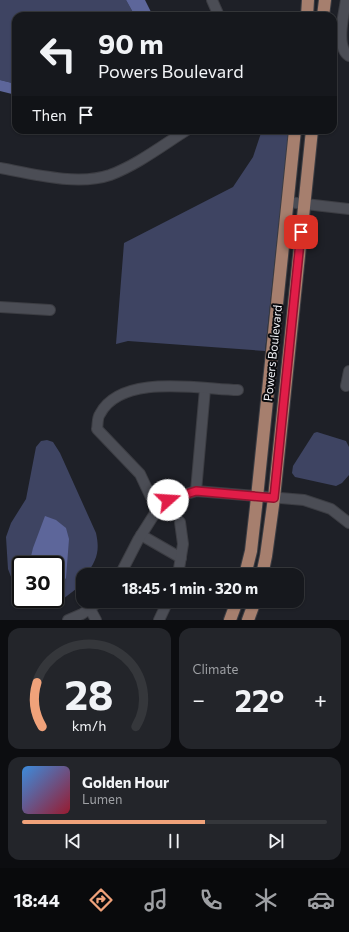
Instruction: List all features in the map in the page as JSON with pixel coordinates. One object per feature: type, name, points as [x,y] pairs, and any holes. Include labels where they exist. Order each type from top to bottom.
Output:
[{"type":"main road","points":[[307,12],[308,0]]},
{"type":"main road","points":[[324,12],[325,0]]},
{"type":"main road","name":"Powers Boulevard","points":[[247,568],[251,551],[258,496],[296,134]]},
{"type":"main road","name":"Powers Boulevard","points":[[263,568],[274,498],[312,134]]},
{"type":"main road","points":[[230,620],[234,608]]},
{"type":"main road","points":[[248,620],[252,608]]},
{"type":"street","points":[[212,0],[217,12]]},
{"type":"street","points":[[346,0],[342,46],[344,53],[349,56]]},
{"type":"street","points":[[0,168],[74,180],[109,175],[141,159],[181,134]]},
{"type":"street","points":[[288,202],[349,209]]},
{"type":"street","points":[[0,308],[50,310]]},
{"type":"street","points":[[346,386],[349,371]]},
{"type":"street","points":[[157,510],[140,474],[97,429],[99,416],[105,406],[120,394],[140,389],[164,386],[238,390]]},
{"type":"street","points":[[196,491],[206,389]]},
{"type":"street","points":[[124,568],[157,510],[168,500],[196,491],[304,500],[331,509],[349,522]]},
{"type":"street","points":[[179,568],[183,544],[180,522]]},
{"type":"street","points":[[141,536],[181,558]]},
{"type":"street","points":[[158,620],[164,608]]},
{"type":"street","points":[[68,620],[90,609],[96,620]]},
{"type":"shaded area","points":[[0,0],[126,0],[133,12],[12,12],[12,83],[0,80]]},
{"type":"shaded area","points":[[126,0],[145,0],[151,12],[133,12]]},
{"type":"shaded area","points":[[0,80],[12,83],[12,94],[0,91]]},
{"type":"shaded area","points":[[261,134],[289,134],[265,351],[128,341],[116,344],[124,243],[233,187],[253,157]]},
{"type":"shaded area","points":[[317,432],[346,441],[349,447],[349,475],[342,483],[336,486],[295,477],[292,473],[293,466],[314,433]]},
{"type":"shaded area","points":[[47,440],[53,442],[60,453],[96,533],[98,545],[97,555],[93,565],[91,568],[76,568],[76,589],[64,598],[64,556],[12,556],[12,579],[8,569],[6,537],[11,523],[26,499],[36,447],[41,441]]},
{"type":"shaded area","points":[[45,516],[56,520],[66,528],[69,539],[66,578],[64,580],[64,556],[31,556]]},
{"type":"route","points":[[168,500],[196,491],[274,498],[301,232]]}]
